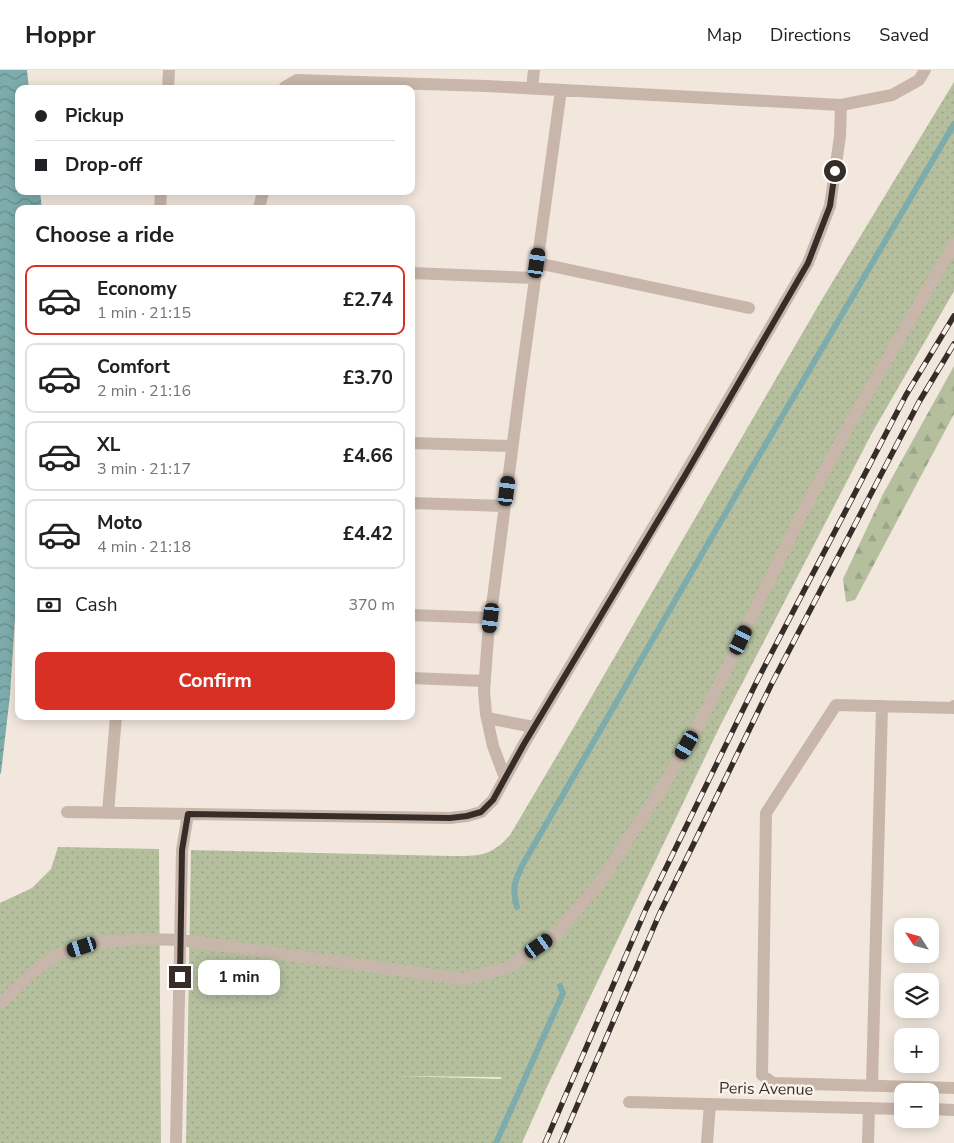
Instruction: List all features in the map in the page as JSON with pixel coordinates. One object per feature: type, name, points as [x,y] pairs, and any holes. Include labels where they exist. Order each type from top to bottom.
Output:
[{"type":"street","points":[[168,85],[169,70]]},
{"type":"street","points":[[532,89],[534,70]]},
{"type":"street","points":[[289,85],[298,75],[841,105],[892,96],[919,80],[925,70]]},
{"type":"street","points":[[505,778],[493,746],[484,691],[512,446],[561,90]]},
{"type":"street","points":[[67,812],[450,818],[481,812],[493,800],[534,727],[684,477],[808,263],[830,206],[840,136],[841,105]]},
{"type":"street","points":[[0,1004],[32,973],[56,955],[94,943],[143,939],[180,940],[463,979],[508,968],[555,935],[598,885],[667,780],[706,710],[801,515],[853,418],[954,244]]},
{"type":"street","points":[[537,263],[749,308]]},
{"type":"street","points":[[415,273],[535,278]]},
{"type":"street","points":[[415,443],[512,446]]},
{"type":"street","points":[[415,503],[505,506]]},
{"type":"street","points":[[415,615],[491,618]]},
{"type":"street","points":[[415,678],[485,681]]},
{"type":"street","points":[[954,706],[954,708],[836,705],[766,813],[762,1075],[773,1083],[954,1088]]},
{"type":"street","points":[[872,1085],[882,706]]},
{"type":"street","points":[[487,718],[534,727]]},
{"type":"street","points":[[108,813],[116,720]]},
{"type":"street","points":[[176,1143],[182,850],[188,814]]},
{"type":"street","name":"Peris Avenue","points":[[629,1102],[894,1109]]},
{"type":"street","points":[[707,1143],[710,1104]]},
{"type":"street","points":[[868,1143],[869,1108]]},
{"type":"street","points":[[939,1109],[954,1110]]},
{"type":"green space","points":[[954,82],[954,291],[872,433],[720,726],[522,1143],[186,1143],[191,850],[469,856],[483,854],[497,848],[510,835],[574,727],[821,301]],"holes":[[[397,1076],[501,1077],[501,1079]]]},
{"type":"green space","points":[[954,366],[954,414],[855,600],[846,602],[843,579],[883,494]]},
{"type":"green space","points":[[58,847],[159,849],[161,1143],[0,1143],[0,903],[32,888],[51,869]]},
{"type":"water","points":[[0,70],[27,70],[29,85],[15,85],[15,195],[40,195],[42,205],[15,205],[15,618],[10,695],[0,774]]},
{"type":"waterway","points":[[517,907],[515,885],[523,864],[747,476],[954,124]]},
{"type":"waterway","points":[[496,1143],[563,993],[560,986]]},
{"type":"railway","points":[[545,1143],[646,909],[758,679],[906,395],[954,316]]},
{"type":"railway","points":[[561,1143],[659,915],[771,685],[919,402],[954,344]]},
{"type":"route","points":[[180,977],[182,850],[188,814],[450,818],[481,812],[493,800],[524,744],[684,477],[808,263],[830,206],[835,171]]}]
